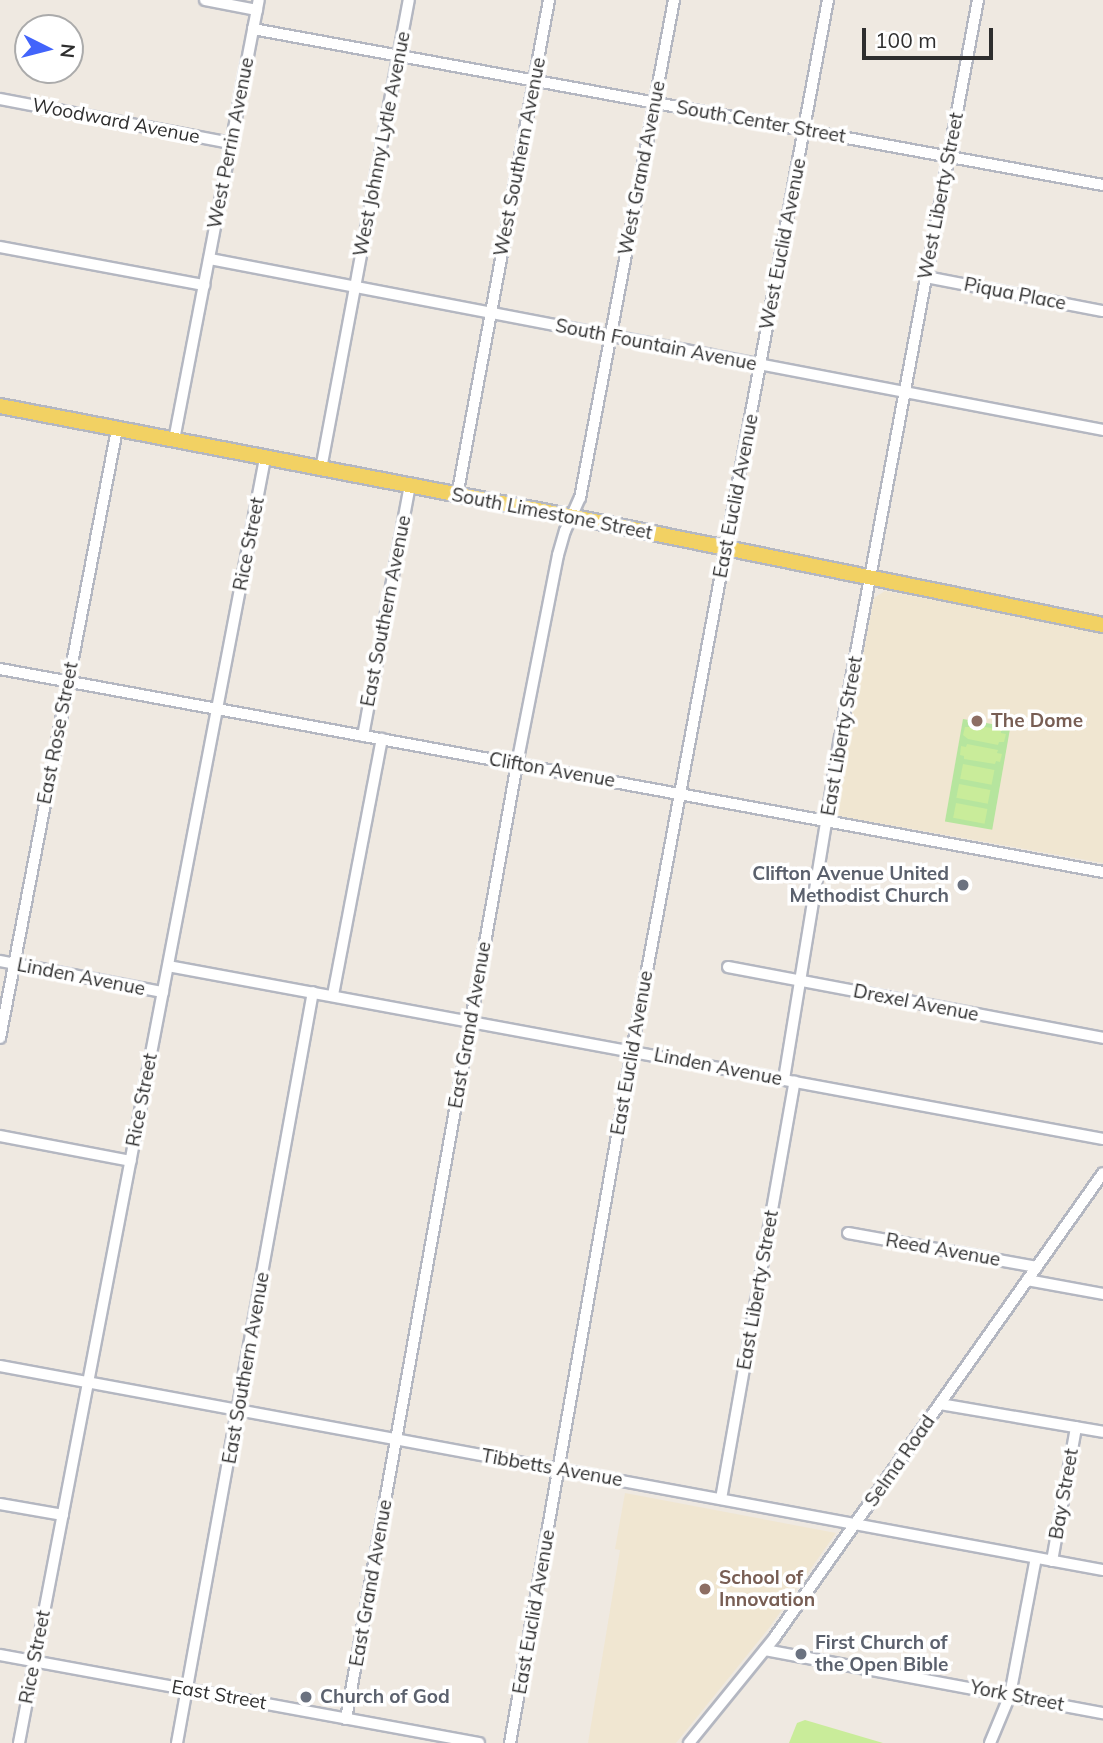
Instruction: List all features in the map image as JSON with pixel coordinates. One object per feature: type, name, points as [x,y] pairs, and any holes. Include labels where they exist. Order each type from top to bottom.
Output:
[{"type":"main road","name":"South Limestone Street","points":[[0,406],[570,517],[1103,625]]},
{"type":"street","points":[[205,0],[258,5]]},
{"type":"street","name":"West Johnny Lytle Avenue","points":[[321,469],[408,0]]},
{"type":"street","name":"West Southern Avenue","points":[[491,313],[549,0]]},
{"type":"street","name":"West Grand Avenue","points":[[611,336],[674,0]]},
{"type":"street","name":"West Euclid Avenue","points":[[760,365],[828,0]]},
{"type":"street","name":"West Liberty Street","points":[[905,393],[978,0]]},
{"type":"street","name":"West Perrin Avenue","points":[[174,440],[258,5]]},
{"type":"street","name":"South Center Street","points":[[253,29],[1103,185]]},
{"type":"street","name":"Woodward Avenue","points":[[0,99],[231,143]]},
{"type":"street","points":[[0,247],[204,285]]},
{"type":"street","name":"South Fountain Avenue","points":[[209,259],[1103,430]]},
{"type":"street","name":"Piqua Place","points":[[926,277],[1103,311]]},
{"type":"street","points":[[457,496],[491,313]]},
{"type":"street","name":"East Grand Avenue","points":[[346,1719],[517,764],[558,555],[570,517],[580,498],[611,336]]},
{"type":"street","name":"East Euclid Avenue","points":[[510,1743],[632,1051],[760,365]]},
{"type":"street","name":"East Liberty Street","points":[[721,1499],[789,1080],[801,981],[827,831],[826,820],[905,393]]},
{"type":"street","name":"East Rose Street","points":[[0,1038],[117,429]]},
{"type":"street","name":"Rice Street","points":[[19,1743],[265,458]]},
{"type":"street","name":"East Southern Avenue","points":[[363,736],[410,486]]},
{"type":"street","name":"Clifton Avenue","points":[[0,669],[1103,872]]},
{"type":"street","points":[[333,995],[382,739]]},
{"type":"street","name":"Linden Avenue","points":[[0,961],[163,992]]},
{"type":"street","name":"Linden Avenue","points":[[168,966],[1103,1139]]},
{"type":"street","name":"Drexel Avenue","points":[[729,967],[1103,1038]]},
{"type":"street","name":"East Southern Avenue","points":[[177,1743],[313,992]]},
{"type":"street","points":[[0,1136],[131,1161]]},
{"type":"street","name":"Selma Road","points":[[690,1743],[765,1650],[1103,1173]]},
{"type":"street","name":"Reed Avenue","points":[[848,1233],[1037,1267]]},
{"type":"street","points":[[1027,1280],[1103,1294]]},
{"type":"street","name":"Tibbetts Avenue","points":[[0,1366],[1103,1570]]},
{"type":"street","points":[[940,1404],[1103,1432]]},
{"type":"street","name":"Bay Street","points":[[1052,1561],[1076,1427]]},
{"type":"street","points":[[0,1504],[63,1515]]},
{"type":"street","points":[[990,1743],[1010,1695],[1036,1558]]},
{"type":"street","name":"York Street","points":[[765,1650],[1103,1713]]},
{"type":"street","name":"East Street","points":[[0,1655],[479,1743]]},
{"type":"shaded area","name":"The Dome","points":[[885,591],[1103,632],[1103,863],[839,816],[834,810],[874,598]]},
{"type":"shaded area","name":"School of Innovation","points":[[625,1493],[836,1533],[769,1628],[676,1743],[588,1743],[620,1550],[615,1549]]},
{"type":"green space","points":[[963,719],[1010,727],[992,830],[945,821]]},
{"type":"green space","points":[[970,724],[1001,730],[1001,733],[1006,734],[1004,742],[999,742],[998,745],[968,739],[963,735],[965,727],[970,727]]},
{"type":"green space","points":[[967,744],[998,750],[997,753],[1002,754],[1000,762],[996,761],[995,764],[964,759],[964,756],[960,755],[961,746],[966,747]]},
{"type":"green space","points":[[963,764],[994,770],[992,785],[960,779]]},
{"type":"green space","points":[[959,784],[990,790],[988,804],[956,798]]},
{"type":"green space","points":[[956,803],[987,809],[985,824],[953,818]]},
{"type":"green space","points":[[805,1720],[883,1743],[789,1743],[797,1723]]},
{"type":"place","name":"The Dome","points":[[977,721]]},
{"type":"place","name":"Clifton Avenue United Methodist Church","points":[[963,885]]},
{"type":"place","name":"School of Innovation","points":[[705,1589]]},
{"type":"place","name":"First Church of the Open Bible","points":[[801,1654]]},
{"type":"place","name":"Church of God","points":[[306,1697]]}]
